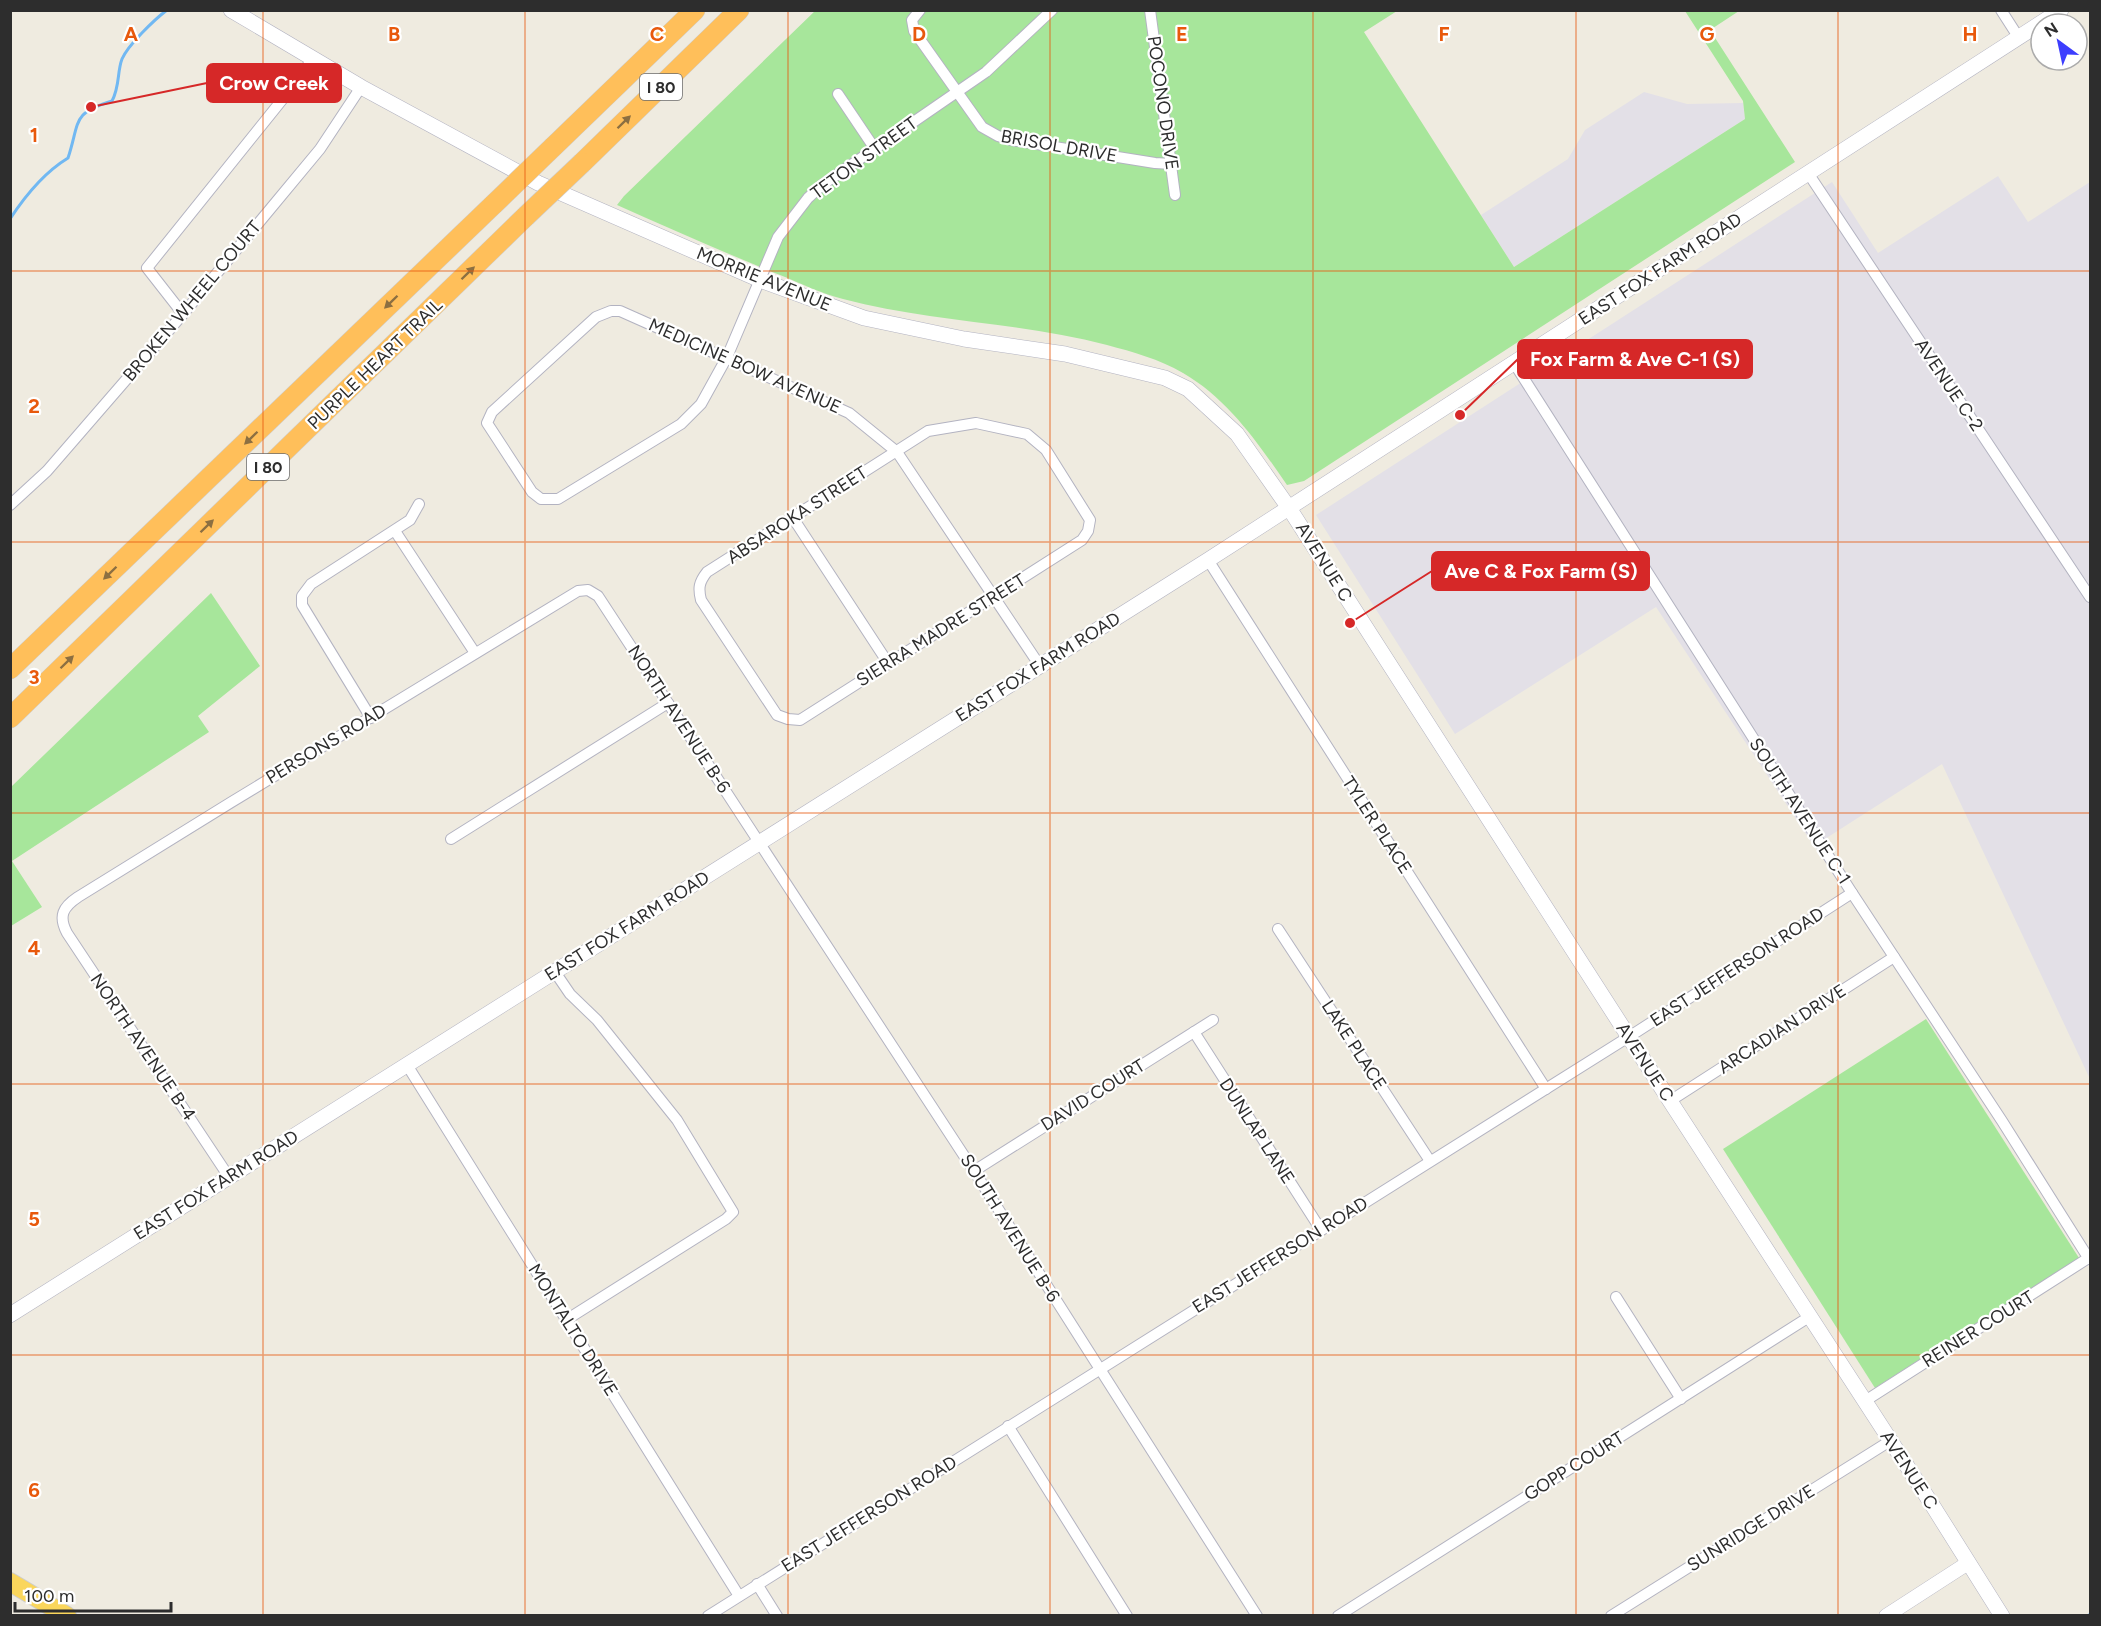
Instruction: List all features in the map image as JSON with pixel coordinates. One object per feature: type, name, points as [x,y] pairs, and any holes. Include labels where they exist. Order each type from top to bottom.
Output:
[{"type":"highway","name":"PURPLE HEART TRAIL","points":[[10,669],[695,10]]},
{"type":"highway","name":"PURPLE HEART TRAIL","points":[[10,718],[740,10]]},
{"type":"highway","points":[[10,1582],[67,1616]]},
{"type":"main road","name":"MORRIE AVENUE","points":[[231,10],[361,87],[538,183],[760,280],[864,318],[964,339],[1065,354],[1165,378],[1188,389],[1237,434],[1289,508]]},
{"type":"main road","name":"EAST FOX FARM ROAD","points":[[10,1315],[1208,560],[2061,10]]},
{"type":"main road","name":"AVENUE C","points":[[1289,508],[2002,1616]]},
{"type":"street","name":"BRISOL DRIVE","points":[[920,10],[912,20],[914,31],[982,127],[998,136],[1172,164]]},
{"type":"street","name":"TETON STREET","points":[[541,499],[558,500],[681,424],[701,404],[727,357],[778,237],[808,198],[993,67],[1052,10]]},
{"type":"street","name":"POCONO DRIVE","points":[[1150,10],[1175,195]]},
{"type":"street","points":[[2001,10],[2019,38]]},
{"type":"street","points":[[183,314],[147,268],[306,70],[312,58]]},
{"type":"street","name":"BROKEN WHEEL COURT","points":[[10,505],[46,471],[183,314],[320,149],[361,87]]},
{"type":"street","points":[[838,94],[875,149]]},
{"type":"street","name":"AVENUE C-2","points":[[1808,173],[2091,597]]},
{"type":"street","name":"MEDICINE BOW AVENUE","points":[[541,499],[532,492],[487,423],[492,412],[596,317],[611,311],[620,311],[849,413],[897,452],[1040,666]]},
{"type":"street","name":"SOUTH AVENUE C-1","points":[[1514,363],[1852,893],[2090,1258]]},
{"type":"street","name":"ABSAROKA STREET","points":[[800,720],[777,715],[701,600],[699,582],[707,572],[928,431],[976,423],[1027,434],[1046,450],[1090,520],[1088,531],[1082,540]]},
{"type":"street","points":[[371,718],[302,606],[302,596],[311,584],[410,520],[419,504]]},
{"type":"street","points":[[793,518],[888,663]]},
{"type":"street","points":[[395,531],[475,653]]},
{"type":"street","name":"SIERRA MADRE STREET","points":[[800,720],[1082,540]]},
{"type":"street","name":"TYLER PLACE","points":[[1208,560],[1546,1089]]},
{"type":"street","name":"PERSONS ROAD","points":[[61,916],[78,897],[578,591],[588,590],[598,596]]},
{"type":"street","name":"NORTH AVENUE B-6","points":[[598,596],[760,843]]},
{"type":"street","points":[[451,839],[668,703]]},
{"type":"street","name":"SOUTH AVENUE B-6","points":[[760,843],[974,1171],[1257,1616]]},
{"type":"street","name":"EAST JEFFERSON ROAD","points":[[708,1616],[1629,1037],[1852,893]]},
{"type":"street","name":"NORTH AVENUE B-4","points":[[61,916],[67,933],[230,1177]]},
{"type":"street","name":"LAKE PLACE","points":[[1278,929],[1430,1161]]},
{"type":"street","name":"ARCADIAN DRIVE","points":[[1670,1101],[1894,957]]},
{"type":"street","points":[[555,972],[570,994],[597,1020],[677,1120],[733,1212],[726,1219],[566,1320]]},
{"type":"street","name":"DAVID COURT","points":[[974,1171],[1213,1020]]},
{"type":"street","name":"DUNLAP LANE","points":[[1194,1032],[1321,1230]]},
{"type":"street","name":"MONTALTO DRIVE","points":[[407,1065],[739,1596]]},
{"type":"street","name":"REINER COURT","points":[[1865,1401],[2090,1258]]},
{"type":"street","points":[[1616,1297],[1681,1399]]},
{"type":"street","name":"GOPP COURT","points":[[1338,1616],[1809,1317]]},
{"type":"street","points":[[1008,1426],[1127,1616]]},
{"type":"street","name":"SUNRIDGE DRIVE","points":[[1611,1616],[1890,1441]]},
{"type":"street","points":[[1886,1616],[1968,1563]]},
{"type":"street","points":[[757,1584],[777,1616]]},
{"type":"shaded area","points":[[1644,92],[1687,104],[1743,103],[1745,119],[1514,267],[1481,215],[1568,159],[1585,130]]},
{"type":"shaded area","points":[[1998,176],[2028,222],[2090,182],[2090,1079],[1942,764],[1814,846],[1656,607],[1455,734],[1316,515],[1832,182],[1878,253]]},
{"type":"green space","points":[[816,10],[1397,11],[1364,32],[1514,267],[1745,119],[1743,101],[1685,11],[1739,11],[1710,30],[1795,162],[1304,481],[1287,485],[1241,423],[1214,396],[1183,373],[1146,356],[1074,337],[908,313],[835,297],[617,205]]},
{"type":"green space","points":[[211,593],[260,666],[198,716],[209,732],[12,861],[42,907],[11,926],[11,787]]},
{"type":"green space","points":[[1926,1019],[2079,1258],[1875,1388],[1723,1149]]},
{"type":"waterway","points":[[10,219],[36,185],[68,158],[76,127],[83,115],[99,105],[112,101],[120,64],[125,53],[142,33],[167,10]]},
{"type":"place","name":"Crow Creek","points":[[91,107]]},
{"type":"place","name":"Fox Farm & Ave C-1 (S)","points":[[1460,415]]},
{"type":"place","name":"Ave C & Fox Farm (S)","points":[[1350,623]]}]
